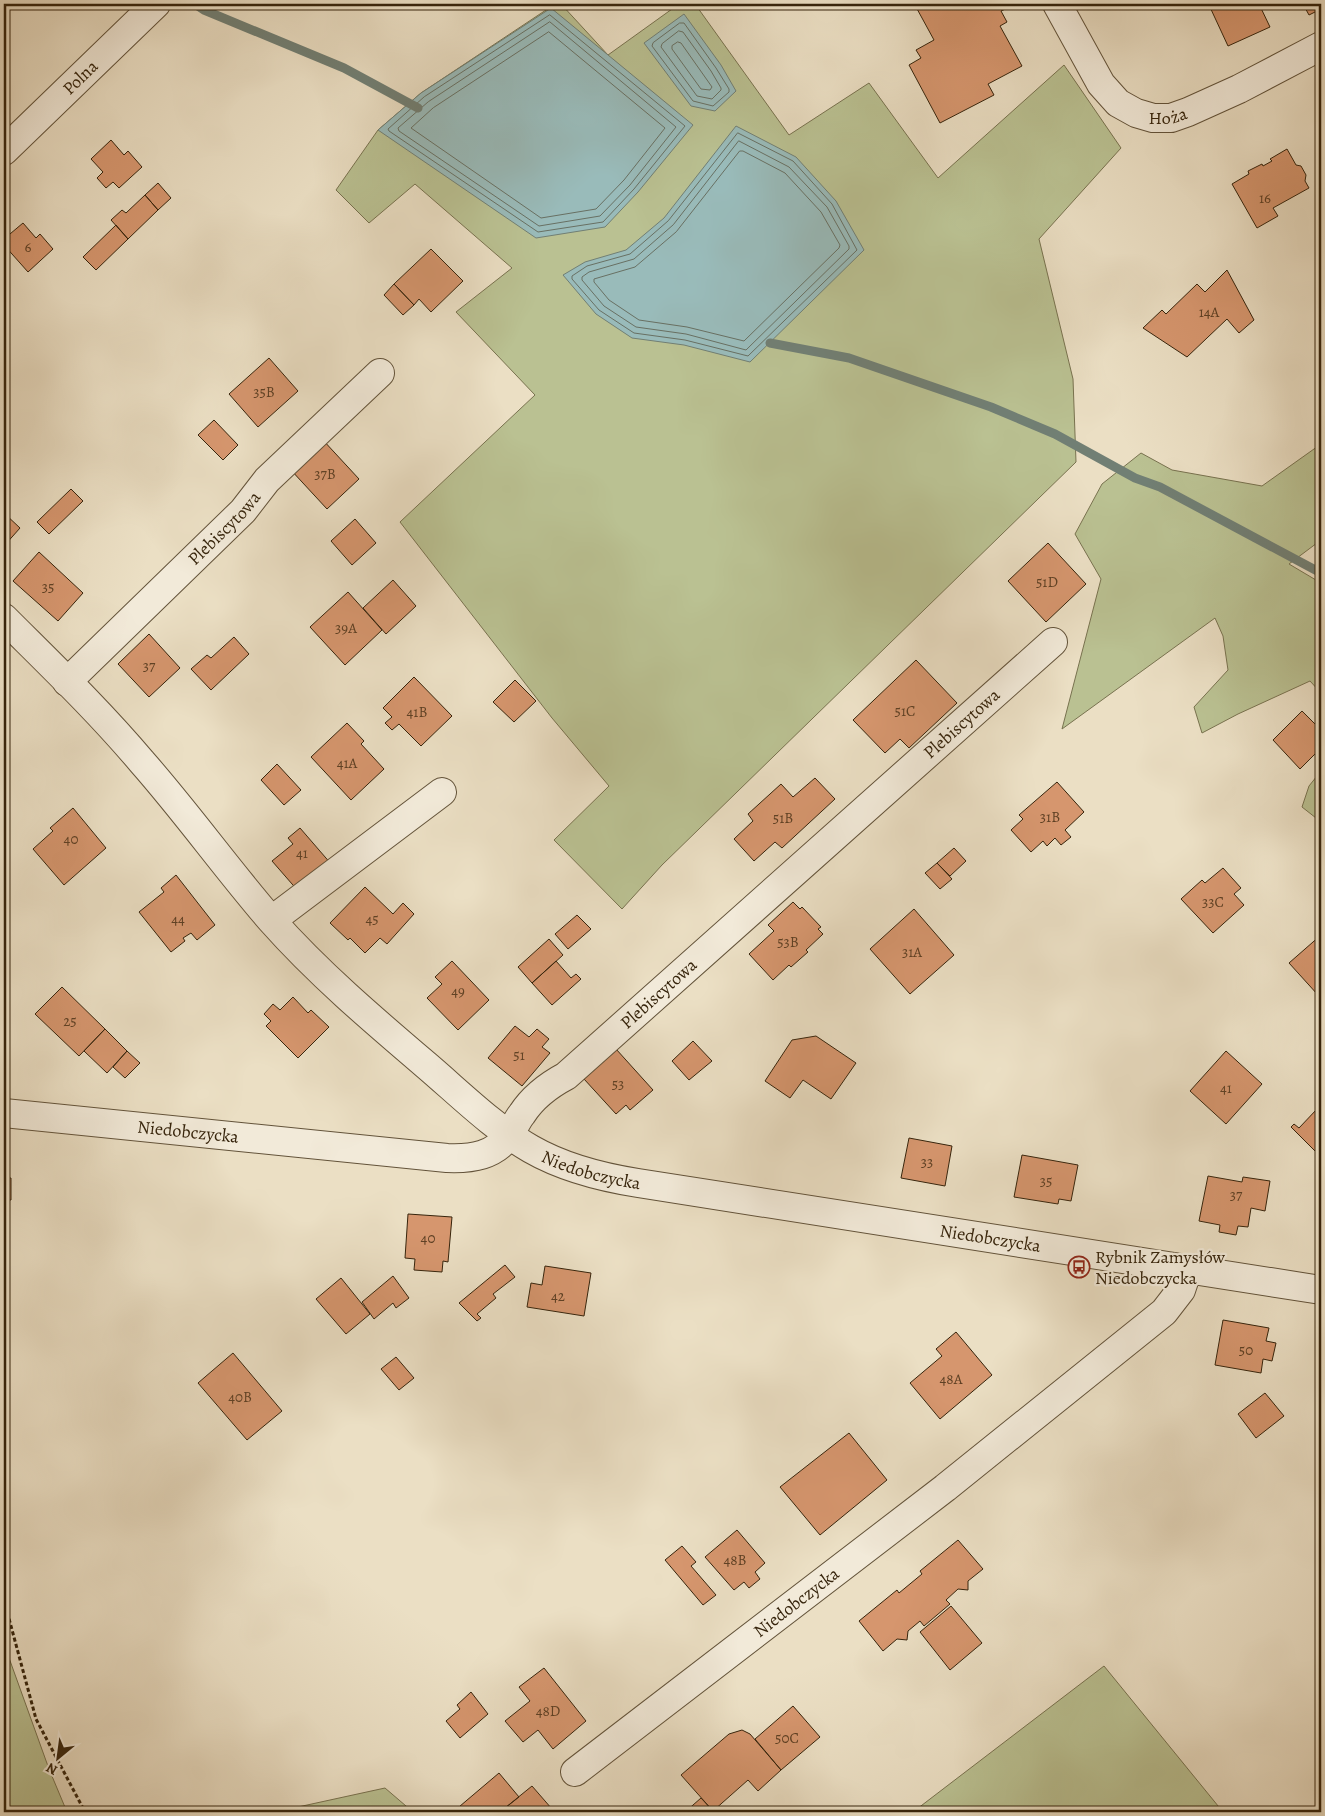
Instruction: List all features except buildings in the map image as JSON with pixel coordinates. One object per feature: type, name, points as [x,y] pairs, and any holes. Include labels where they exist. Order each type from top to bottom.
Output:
[{"type":"street","name":"Polna","points":[[4,151],[156,4]]},
{"type":"street","name":"Hoża","points":[[1056,4],[1101,84],[1118,103],[1136,113],[1153,118],[1171,118],[1188,112],[1239,89],[1321,46]]},
{"type":"street","name":"Plebiscytowa","points":[[67,682],[243,511],[267,480],[380,373]]},
{"type":"street","points":[[4,618],[101,716],[153,774],[293,944],[360,1007],[510,1135]]},
{"type":"street","name":"Plebiscytowa","points":[[510,1135],[522,1112],[546,1087],[566,1076],[1053,642]]},
{"type":"street","points":[[272,920],[442,792]]},
{"type":"street","name":"Niedobczycka","points":[[4,1113],[447,1158],[471,1158],[485,1154],[500,1146],[510,1135],[555,1160],[591,1174],[613,1179],[1321,1290]]},
{"type":"street","name":"Niedobczycka","points":[[575,1772],[945,1488],[1164,1312],[1181,1290],[1188,1270]]},
{"type":"path","points":[[4,1600],[36,1718],[85,1812]]},
{"type":"green space","points":[[555,4],[561,4],[608,55],[679,4],[695,4],[789,135],[869,83],[938,178],[1064,65],[1121,148],[1039,239],[1073,379],[1076,462],[662,865],[622,909],[554,840],[609,786],[552,718],[400,522],[535,395],[456,312],[512,268],[415,184],[369,223],[336,190],[378,130],[421,93]]},
{"type":"green space","points":[[1321,444],[1321,540],[1289,564],[1321,583],[1321,693],[1310,681],[1238,714],[1202,733],[1194,707],[1228,670],[1223,636],[1215,618],[1062,729],[1101,579],[1075,534],[1102,484],[1141,453],[1172,470],[1262,486]]},
{"type":"green space","points":[[1321,771],[1321,820],[1302,807],[1309,786]]},
{"type":"green space","points":[[4,1644],[49,1769],[67,1812],[4,1812]]},
{"type":"green space","points":[[1104,1666],[1223,1812],[913,1812]]},
{"type":"green space","points":[[385,1788],[413,1812],[275,1812]]},
{"type":"water","points":[[551,8],[693,125],[638,192],[605,227],[536,238],[378,130],[421,93]]},
{"type":"water","points":[[684,14],[721,65],[736,91],[715,111],[691,106],[644,43]]},
{"type":"water","points":[[736,126],[796,157],[836,201],[864,250],[750,362],[684,345],[632,338],[596,314],[563,275],[585,262],[626,250],[664,218]]},
{"type":"waterway","points":[[195,4],[204,10],[344,68],[418,108]]},
{"type":"waterway","points":[[770,343],[849,358],[991,407],[1055,434],[1135,478],[1160,487],[1321,573]]},
{"type":"place","name":"Rybnik Zamysłów Niedobczycka","points":[[1079,1267]]}]
